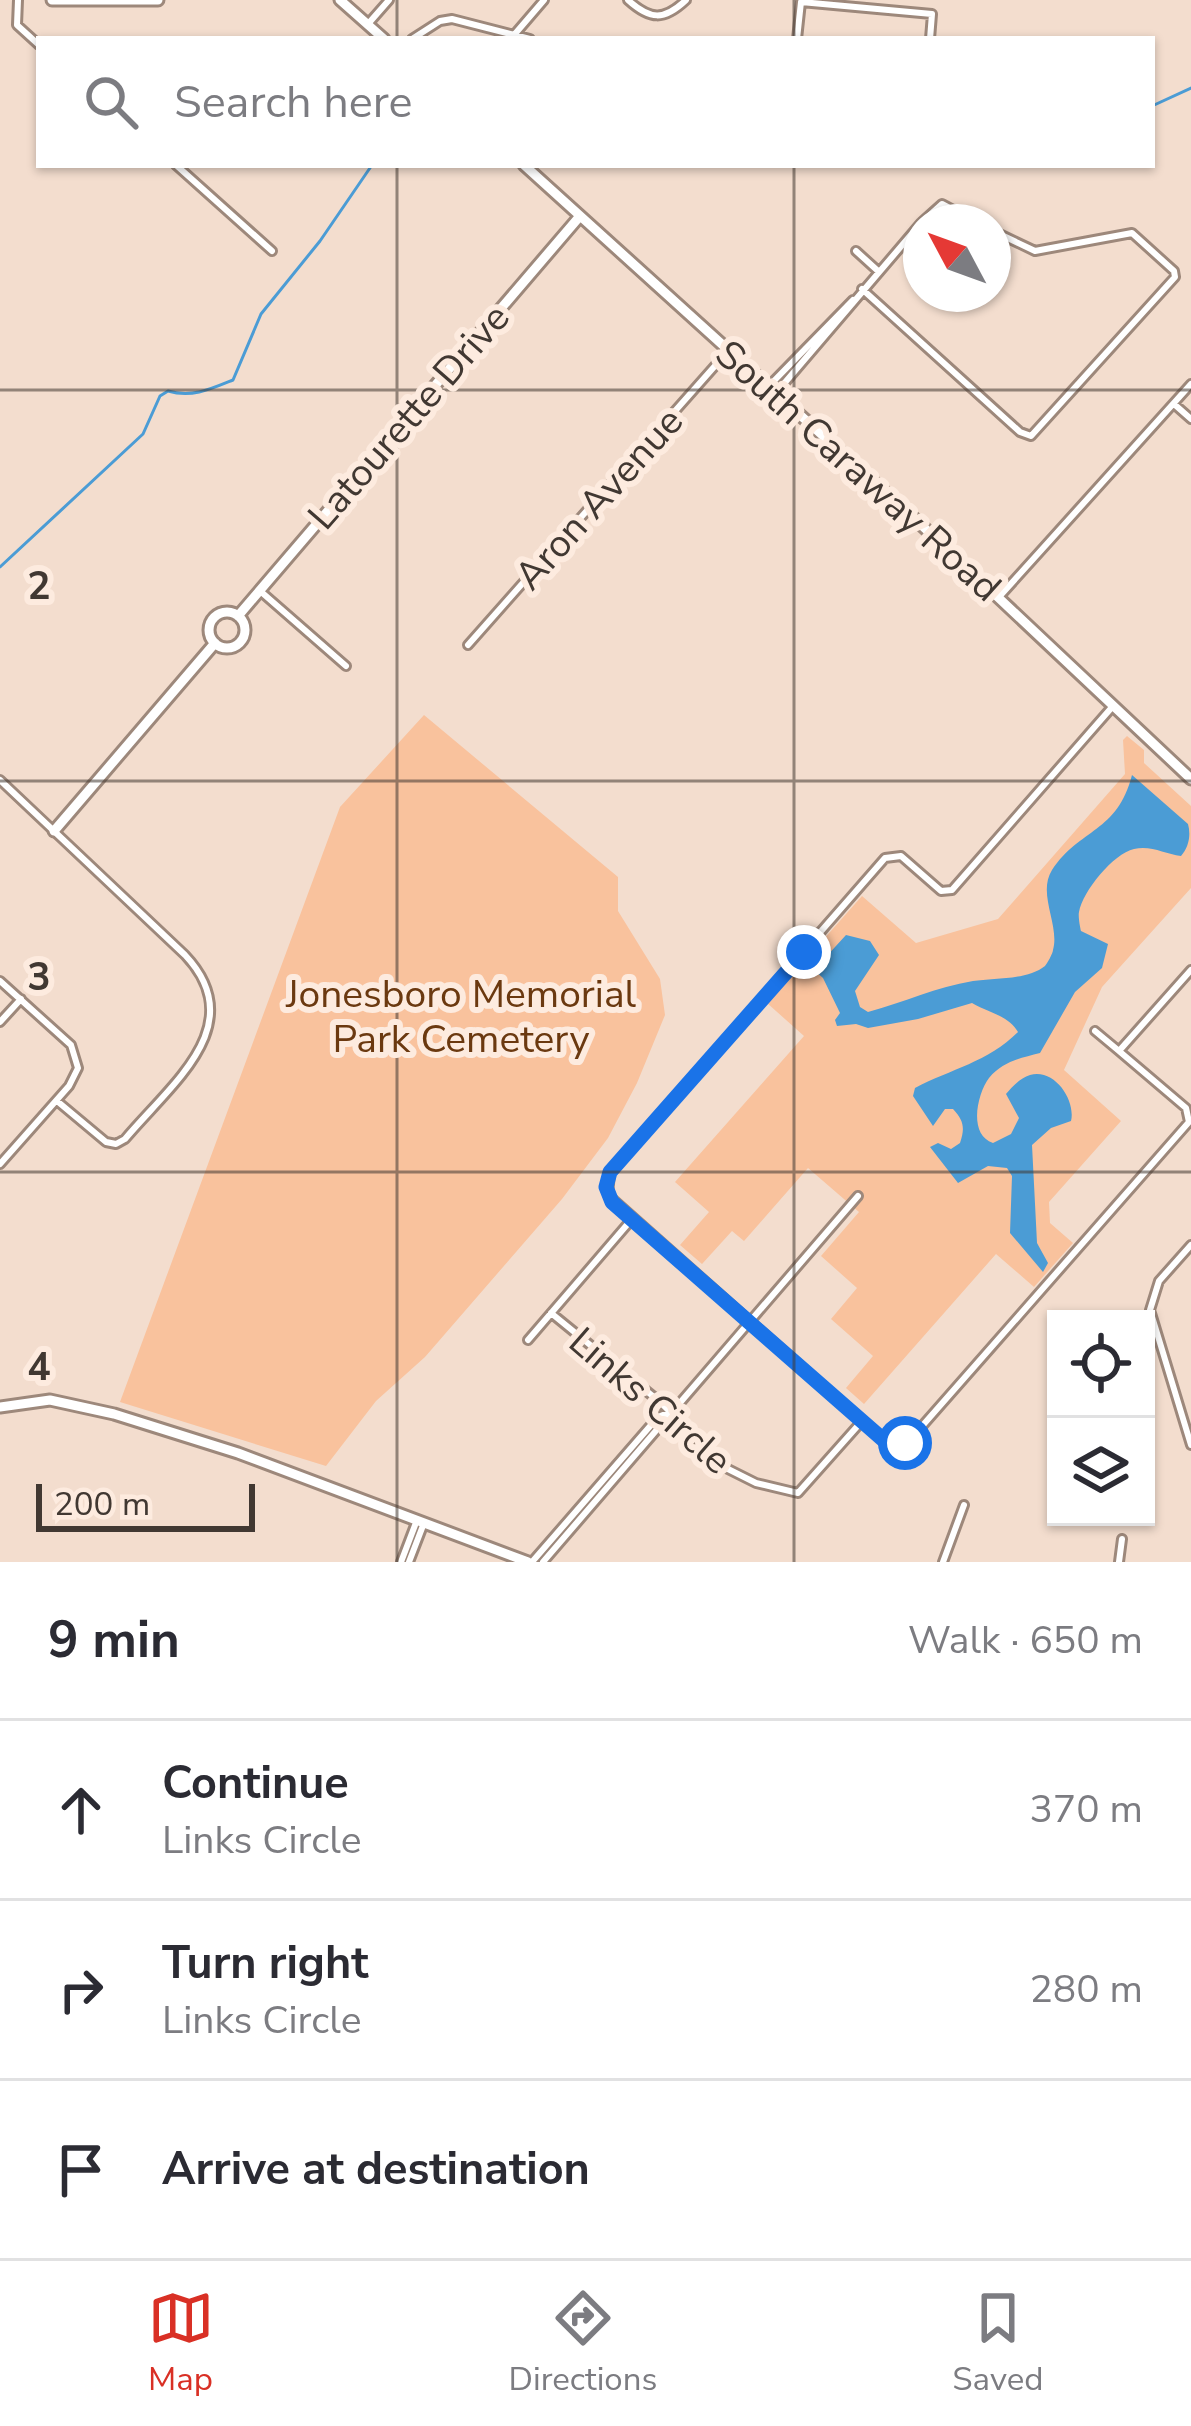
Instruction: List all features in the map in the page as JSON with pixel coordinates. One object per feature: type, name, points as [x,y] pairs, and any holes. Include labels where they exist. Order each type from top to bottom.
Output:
[{"type":"street","points":[[18,0],[16,26],[36,43]]},
{"type":"street","points":[[52,0],[158,0]]},
{"type":"street","points":[[340,0],[381,36]]},
{"type":"street","points":[[368,24],[389,0]]},
{"type":"street","points":[[514,35],[544,0]]},
{"type":"street","points":[[628,0],[646,16],[657,17],[686,0]]},
{"type":"street","points":[[797,36],[801,2],[932,14],[931,36]]},
{"type":"street","points":[[416,36],[452,19],[518,36]]},
{"type":"street","points":[[179,168],[272,251]]},
{"type":"street","name":"South Caraway Road","points":[[527,168],[999,597],[1191,779]]},
{"type":"street","name":"Latourette Drive","points":[[238,616],[580,216]]},
{"type":"street","points":[[862,290],[1031,436],[1175,277],[1132,233],[1035,251],[1011,241]]},
{"type":"street","points":[[772,390],[903,243]]},
{"type":"street","points":[[856,251],[878,271]]},
{"type":"street","name":"Aron Avenue","points":[[467,645],[729,350]]},
{"type":"street","points":[[999,597],[1191,384]]},
{"type":"street","points":[[1174,404],[1191,419]]},
{"type":"street","points":[[259,590],[346,666]]},
{"type":"street","points":[[227,612],[238,616],[244,627],[242,639],[232,647],[215,643],[209,632],[212,620],[227,612]]},
{"type":"street","points":[[54,831],[215,643]]},
{"type":"street","points":[[1095,1031],[1186,1108],[1189,1122],[909,1441],[900,1445],[887,1443],[608,1195],[610,1172],[885,858],[901,856],[940,891],[952,890],[1113,706]]},
{"type":"street","points":[[0,780],[200,970],[214,1006],[203,1045],[125,1139],[106,1142],[57,1101]]},
{"type":"street","points":[[1118,1052],[1191,970]]},
{"type":"street","points":[[0,981],[76,1054],[76,1074],[0,1165]]},
{"type":"street","points":[[0,1022],[20,999]]},
{"type":"street","points":[[543,1562],[858,1196]]},
{"type":"street","name":"Links Circle","points":[[528,1340],[632,1219]]},
{"type":"street","points":[[1191,1244],[1159,1281],[1150,1310],[1191,1445]]},
{"type":"street","name":"Links Circle","points":[[551,1313],[660,1402],[735,1475],[798,1493],[862,1421]]},
{"type":"street","points":[[0,1407],[50,1400],[90,1407],[238,1453],[530,1562],[658,1417],[668,1414]]},
{"type":"street","points":[[944,1562],[964,1505]]},
{"type":"street","points":[[405,1562],[420,1521]]},
{"type":"street","points":[[1119,1562],[1123,1540]]},
{"type":"green space","name":"Jonesboro Memorial Park Cemetery","points":[[424,715],[618,877],[618,911],[660,979],[665,1015],[608,1138],[562,1199],[425,1357],[376,1401],[326,1466],[120,1402],[340,807]]},
{"type":"green space","points":[[1127,736],[1144,750],[1144,763],[1191,806],[1191,888],[1102,987],[1064,1070],[1121,1121],[1049,1202],[1050,1223],[1073,1243],[1034,1287],[996,1254],[864,1404],[846,1388],[873,1356],[831,1319],[857,1288],[821,1256],[859,1212],[808,1168],[744,1241],[732,1231],[702,1264],[680,1245],[709,1212],[675,1182],[804,1036],[767,1003],[862,896],[916,943],[998,919],[1125,774],[1123,740]]},
{"type":"water","points":[[1132,775],[1188,824],[1186,849],[1181,856],[1134,849],[1100,874],[1079,916],[1081,931],[1108,944],[1102,968],[1075,992],[1040,1053],[994,1072],[978,1103],[980,1132],[993,1143],[1011,1134],[1019,1118],[1006,1094],[1026,1076],[1048,1076],[1070,1104],[1071,1121],[1051,1128],[1032,1145],[1037,1243],[1048,1263],[1043,1272],[1010,1233],[1012,1176],[1007,1168],[988,1166],[958,1183],[930,1147],[938,1143],[951,1149],[960,1143],[959,1117],[953,1109],[945,1109],[933,1126],[913,1096],[915,1088],[994,1051],[1018,1032],[1014,1026],[972,1003],[868,1028],[837,1026],[840,1013],[814,970],[846,935],[870,941],[879,955],[855,991],[860,1007],[868,1012],[959,984],[1038,971],[1053,950],[1047,889],[1052,870],[1117,808]]},
{"type":"waterway","points":[[1155,105],[1191,88]]},
{"type":"waterway","points":[[0,567],[143,434],[160,396],[168,391],[201,392],[233,380],[261,314],[320,241],[370,168]]},
{"type":"route","points":[[804,952],[610,1172],[606,1187],[612,1202],[887,1443],[905,1443]]}]
